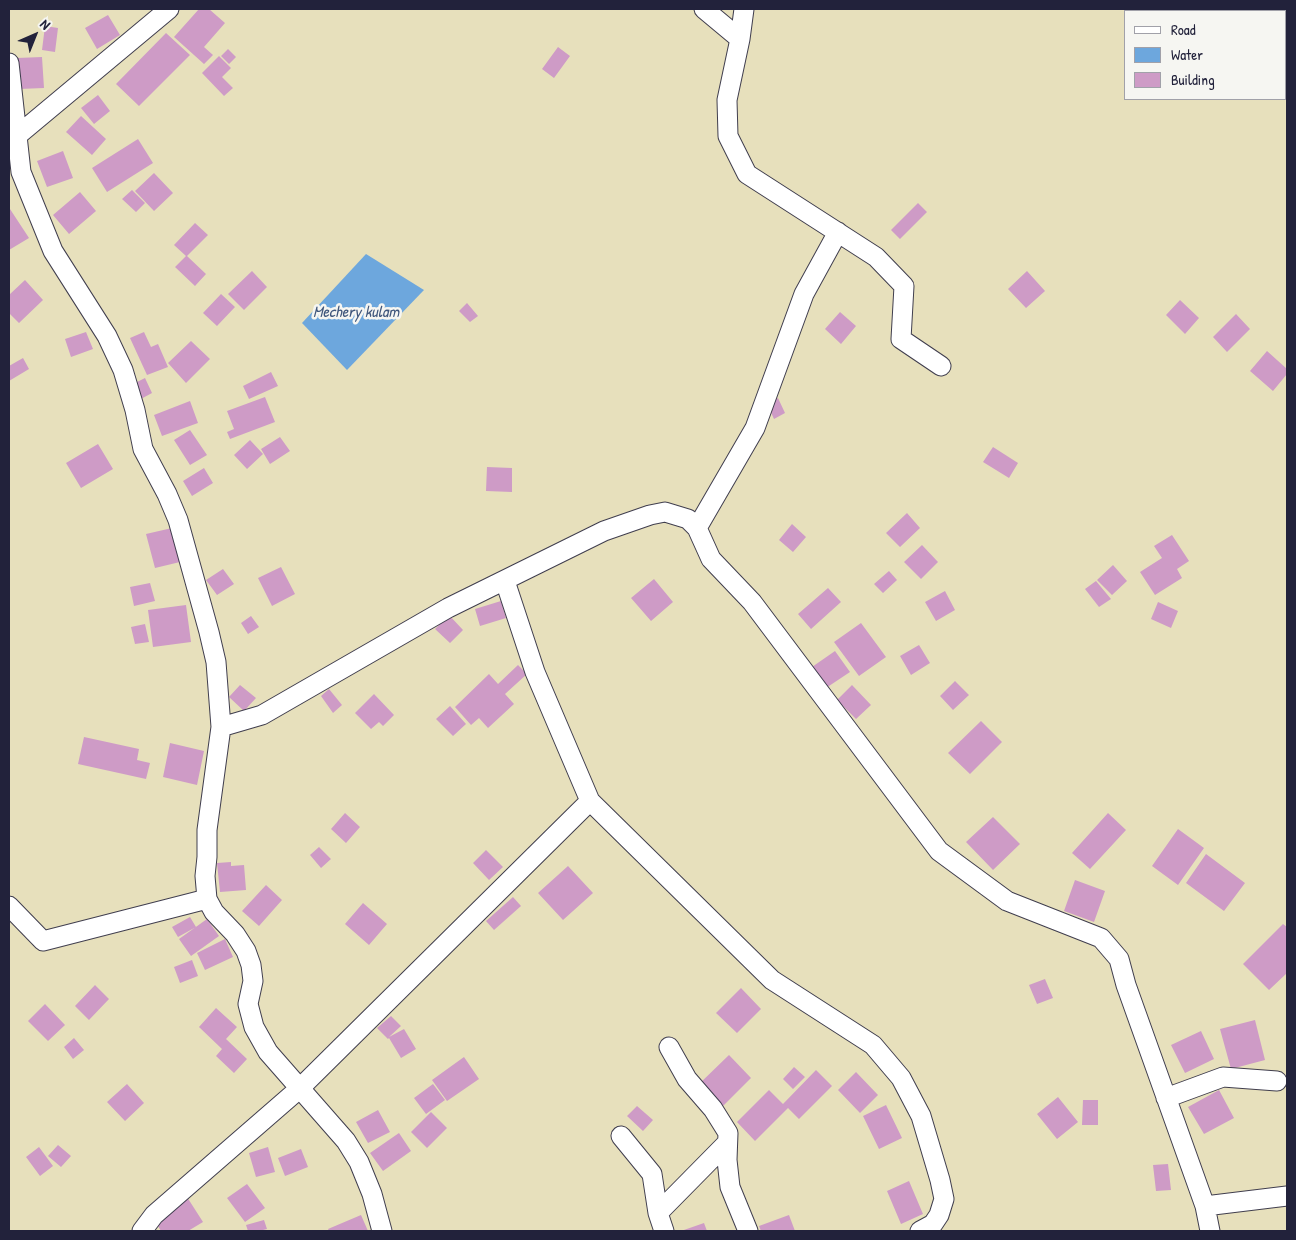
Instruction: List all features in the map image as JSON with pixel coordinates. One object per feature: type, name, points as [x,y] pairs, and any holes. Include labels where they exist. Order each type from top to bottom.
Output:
[{"type":"street","points":[[18,135],[169,9]]},
{"type":"street","points":[[704,9],[740,38]]},
{"type":"street","points":[[744,9],[727,100],[728,136],[747,174],[876,256],[904,286],[901,338],[941,366]]},
{"type":"street","points":[[9,63],[18,135],[15,176],[54,252],[107,336],[122,370],[135,410],[143,449],[167,494],[178,520],[216,662],[221,728],[207,830],[207,857],[204,876],[207,900],[214,912],[235,934],[246,951],[251,964],[253,981],[248,1004],[254,1027],[268,1052],[346,1141],[359,1162],[372,1194],[382,1231]]},
{"type":"street","points":[[697,528],[755,428],[804,294],[838,232]]},
{"type":"street","points":[[221,728],[262,715],[448,608],[604,531],[650,515],[665,512],[688,519],[697,528],[711,559],[752,602],[939,851],[1006,901],[1101,938],[1119,959],[1126,985],[1205,1206],[1210,1231]]},
{"type":"street","points":[[505,581],[534,672],[590,802],[772,980],[874,1045],[901,1078],[921,1116],[944,1199],[940,1215],[933,1224],[920,1231]]},
{"type":"street","points":[[142,1231],[154,1215],[299,1089],[590,802]]},
{"type":"street","points":[[9,906],[43,941],[207,900]]},
{"type":"street","points":[[669,1047],[687,1078],[713,1109],[728,1133],[727,1160],[730,1187],[748,1231]]},
{"type":"street","points":[[1166,1098],[1223,1077],[1277,1081]]},
{"type":"street","points":[[621,1136],[652,1174],[658,1212],[664,1231]]},
{"type":"street","points":[[658,1212],[728,1143]]},
{"type":"street","points":[[1205,1206],[1287,1196]]},
{"type":"water","name":"Mechery kulam","points":[[366,254],[424,290],[347,370],[302,323]]},
{"type":"building","points":[[199,9],[209,9],[225,23],[204,47],[213,55],[204,64],[174,37]]},
{"type":"building","points":[[108,15],[120,35],[97,49],[85,28]]},
{"type":"building","points":[[45,26],[58,28],[55,52],[42,50]]},
{"type":"building","points":[[166,33],[190,55],[139,106],[116,84]]},
{"type":"building","points":[[558,47],[570,56],[554,78],[542,69]]},
{"type":"building","points":[[228,49],[236,57],[229,64],[221,56]]},
{"type":"building","points":[[219,56],[231,68],[222,77],[233,88],[224,96],[202,73]]},
{"type":"building","points":[[42,57],[44,88],[19,89],[17,58]]},
{"type":"building","points":[[98,95],[110,111],[94,124],[81,108]]},
{"type":"building","points":[[81,116],[106,139],[92,155],[66,132]]},
{"type":"building","points":[[138,139],[153,163],[107,192],[92,168]]},
{"type":"building","points":[[63,151],[73,178],[47,187],[37,161]]},
{"type":"building","points":[[154,173],[173,193],[154,211],[135,191]]},
{"type":"building","points":[[132,190],[145,203],[136,212],[122,199]]},
{"type":"building","points":[[80,192],[96,211],[69,234],[53,215]]},
{"type":"building","points":[[918,203],[927,212],[900,239],[891,230]]},
{"type":"building","points":[[9,210],[29,238],[9,250]]},
{"type":"building","points":[[195,223],[208,235],[187,256],[206,274],[195,286],[175,267],[186,256],[174,245]]},
{"type":"building","points":[[252,271],[267,287],[244,310],[228,294]]},
{"type":"building","points":[[1027,271],[1045,291],[1026,308],[1008,289]]},
{"type":"building","points":[[25,280],[43,300],[19,323],[9,313],[9,295]]},
{"type":"building","points":[[221,294],[235,307],[217,326],[203,313]]},
{"type":"building","points":[[1180,300],[1199,318],[1185,334],[1166,315]]},
{"type":"building","points":[[467,303],[478,316],[470,322],[459,311]]},
{"type":"building","points":[[840,312],[856,326],[841,344],[825,329]]},
{"type":"building","points":[[1236,314],[1250,329],[1227,352],[1213,337]]},
{"type":"building","points":[[86,332],[93,349],[71,357],[65,339]]},
{"type":"building","points":[[144,332],[151,347],[158,344],[168,367],[147,375],[130,338]]},
{"type":"building","points":[[191,341],[210,359],[186,383],[168,363]]},
{"type":"building","points":[[1267,351],[1287,369],[1287,374],[1273,391],[1250,371]]},
{"type":"building","points":[[23,358],[29,369],[9,381],[9,366]]},
{"type":"building","points":[[271,372],[278,386],[249,399],[243,386]]},
{"type":"building","points":[[145,378],[152,393],[139,400],[131,385]]},
{"type":"building","points":[[265,397],[275,422],[230,439],[227,432],[234,429],[227,411]]},
{"type":"building","points":[[778,398],[785,413],[774,419],[767,404]]},
{"type":"building","points":[[190,401],[198,423],[162,436],[154,415]]},
{"type":"building","points":[[190,430],[207,455],[190,465],[174,440]]},
{"type":"building","points":[[280,437],[290,451],[270,464],[261,449]]},
{"type":"building","points":[[250,440],[263,454],[247,469],[234,455]]},
{"type":"building","points":[[98,444],[113,469],[81,488],[66,463]]},
{"type":"building","points":[[993,447],[1018,463],[1009,478],[983,462]]},
{"type":"building","points":[[487,467],[512,468],[512,492],[486,491]]},
{"type":"building","points":[[204,468],[213,483],[192,496],[183,481]]},
{"type":"building","points":[[907,513],[920,528],[900,547],[886,533]]},
{"type":"building","points":[[792,524],[806,537],[793,552],[779,540]]},
{"type":"building","points":[[172,528],[180,562],[155,568],[146,534]]},
{"type":"building","points":[[1172,535],[1189,561],[1177,569],[1182,578],[1155,595],[1140,572],[1162,558],[1154,546]]},
{"type":"building","points":[[922,545],[938,562],[921,579],[904,562]]},
{"type":"building","points":[[1113,565],[1127,581],[1112,595],[1097,580]]},
{"type":"building","points":[[281,567],[295,594],[272,606],[258,578]]},
{"type":"building","points":[[223,569],[234,584],[217,595],[206,580]]},
{"type":"building","points":[[889,571],[897,580],[883,593],[874,584]]},
{"type":"building","points":[[654,579],[673,602],[651,621],[631,598]]},
{"type":"building","points":[[1096,581],[1111,599],[1099,607],[1085,589]]},
{"type":"building","points":[[150,583],[155,601],[134,606],[130,587]]},
{"type":"building","points":[[828,588],[841,602],[811,629],[798,614]]},
{"type":"building","points":[[945,591],[955,610],[936,621],[925,602]]},
{"type":"building","points":[[501,601],[506,618],[480,626],[475,609]]},
{"type":"building","points":[[1158,602],[1178,611],[1171,628],[1151,619]]},
{"type":"building","points":[[186,605],[191,642],[153,647],[148,610]]},
{"type":"building","points":[[449,615],[463,630],[450,643],[435,629]]},
{"type":"building","points":[[251,616],[259,627],[248,634],[241,623]]},
{"type":"building","points":[[861,623],[886,657],[859,676],[834,642]]},
{"type":"building","points":[[145,624],[149,642],[135,644],[131,627]]},
{"type":"building","points":[[919,645],[930,663],[911,675],[900,656]]},
{"type":"building","points":[[835,651],[850,672],[826,688],[812,667]]},
{"type":"building","points":[[518,665],[527,674],[505,694],[514,704],[488,728],[479,718],[471,725],[455,707],[489,674],[498,684]]},
{"type":"building","points":[[955,681],[969,695],[953,710],[940,696]]},
{"type":"building","points":[[240,685],[256,698],[244,711],[229,697]]},
{"type":"building","points":[[852,685],[871,705],[856,719],[837,700]]},
{"type":"building","points":[[329,689],[342,705],[333,713],[321,696]]},
{"type":"building","points":[[374,694],[394,715],[383,726],[379,722],[371,729],[355,713]]},
{"type":"building","points":[[450,706],[466,724],[453,736],[436,719]]},
{"type":"building","points":[[981,721],[1002,742],[970,774],[948,753]]},
{"type":"building","points":[[84,737],[139,749],[137,760],[150,763],[146,779],[78,764]]},
{"type":"building","points":[[170,743],[204,751],[197,785],[163,777]]},
{"type":"building","points":[[345,813],[360,827],[346,843],[331,829]]},
{"type":"building","points":[[1108,813],[1126,830],[1090,869],[1072,853]]},
{"type":"building","points":[[993,817],[1020,844],[993,870],[966,842]]},
{"type":"building","points":[[1178,829],[1204,848],[1178,885],[1152,866]]},
{"type":"building","points":[[319,847],[331,859],[321,868],[310,855]]},
{"type":"building","points":[[486,850],[503,867],[489,880],[473,863]]},
{"type":"building","points":[[1206,854],[1245,883],[1224,911],[1186,883]]},
{"type":"building","points":[[231,862],[231,866],[244,865],[246,890],[220,892],[217,863]]},
{"type":"building","points":[[568,866],[593,893],[563,920],[538,893]]},
{"type":"building","points":[[1075,880],[1105,891],[1094,922],[1064,911]]},
{"type":"building","points":[[266,885],[282,900],[259,926],[242,911]]},
{"type":"building","points":[[513,897],[521,906],[494,930],[486,921]]},
{"type":"building","points":[[363,903],[387,924],[369,945],[345,924]]},
{"type":"building","points":[[190,917],[196,927],[178,937],[172,927]]},
{"type":"building","points":[[207,919],[219,936],[191,956],[179,939]]},
{"type":"building","points":[[1283,924],[1287,927],[1287,973],[1269,990],[1243,964]]},
{"type":"building","points":[[225,939],[233,957],[205,970],[197,953]]},
{"type":"building","points":[[192,960],[198,976],[180,983],[174,967]]},
{"type":"building","points":[[1045,979],[1053,998],[1037,1004],[1029,985]]},
{"type":"building","points":[[95,985],[109,999],[89,1020],[75,1006]]},
{"type":"building","points":[[741,988],[761,1009],[737,1033],[716,1013]]},
{"type":"building","points":[[45,1004],[65,1025],[48,1041],[28,1021]]},
{"type":"building","points":[[216,1008],[237,1027],[226,1039],[247,1059],[234,1073],[216,1056],[222,1049],[199,1027]]},
{"type":"building","points":[[391,1016],[401,1026],[389,1037],[404,1029],[416,1049],[401,1058],[389,1038],[377,1028]]},
{"type":"building","points":[[1255,1020],[1265,1060],[1231,1069],[1220,1029]]},
{"type":"building","points":[[1201,1031],[1214,1059],[1185,1073],[1171,1045]]},
{"type":"building","points":[[74,1038],[84,1050],[73,1059],[64,1047]]},
{"type":"building","points":[[729,1055],[751,1078],[720,1109],[697,1086]]},
{"type":"building","points":[[464,1057],[479,1079],[447,1101],[432,1080]]},
{"type":"building","points":[[794,1067],[805,1077],[793,1089],[783,1079]]},
{"type":"building","points":[[816,1070],[832,1086],[799,1119],[788,1108],[755,1141],[737,1122],[769,1090],[783,1104]]},
{"type":"building","points":[[856,1072],[878,1095],[860,1113],[838,1090]]},
{"type":"building","points":[[127,1084],[144,1103],[125,1121],[107,1102]]},
{"type":"building","points":[[433,1084],[445,1100],[426,1114],[414,1098]]},
{"type":"building","points":[[1219,1090],[1234,1118],[1204,1134],[1188,1107]]},
{"type":"building","points":[[1058,1097],[1078,1122],[1057,1139],[1037,1114]]},
{"type":"building","points":[[1083,1100],[1098,1100],[1098,1125],[1082,1125]]},
{"type":"building","points":[[886,1105],[902,1138],[879,1149],[863,1116]]},
{"type":"building","points":[[637,1106],[653,1120],[643,1131],[627,1116]]},
{"type":"building","points":[[378,1110],[390,1132],[368,1143],[356,1122]]},
{"type":"building","points":[[431,1112],[447,1128],[427,1148],[411,1132]]},
{"type":"building","points":[[399,1133],[411,1151],[383,1171],[370,1153]]},
{"type":"building","points":[[58,1145],[71,1156],[61,1167],[48,1156]]},
{"type":"building","points":[[39,1147],[53,1166],[40,1176],[26,1157]]},
{"type":"building","points":[[268,1147],[275,1172],[256,1177],[249,1153]]},
{"type":"building","points":[[301,1149],[308,1167],[285,1176],[278,1158]]},
{"type":"building","points":[[1168,1164],[1171,1190],[1156,1191],[1153,1165]]},
{"type":"building","points":[[909,1181],[923,1214],[901,1224],[887,1191]]},
{"type":"building","points":[[247,1184],[265,1208],[245,1222],[227,1198]]},
{"type":"building","points":[[187,1197],[203,1222],[188,1231],[161,1231],[153,1218]]},
{"type":"building","points":[[361,1215],[368,1231],[329,1231],[328,1229]]},
{"type":"building","points":[[789,1215],[795,1231],[761,1231],[759,1226]]},
{"type":"building","points":[[264,1220],[267,1229],[248,1231],[246,1225]]},
{"type":"building","points":[[704,1223],[707,1231],[681,1231]]}]
